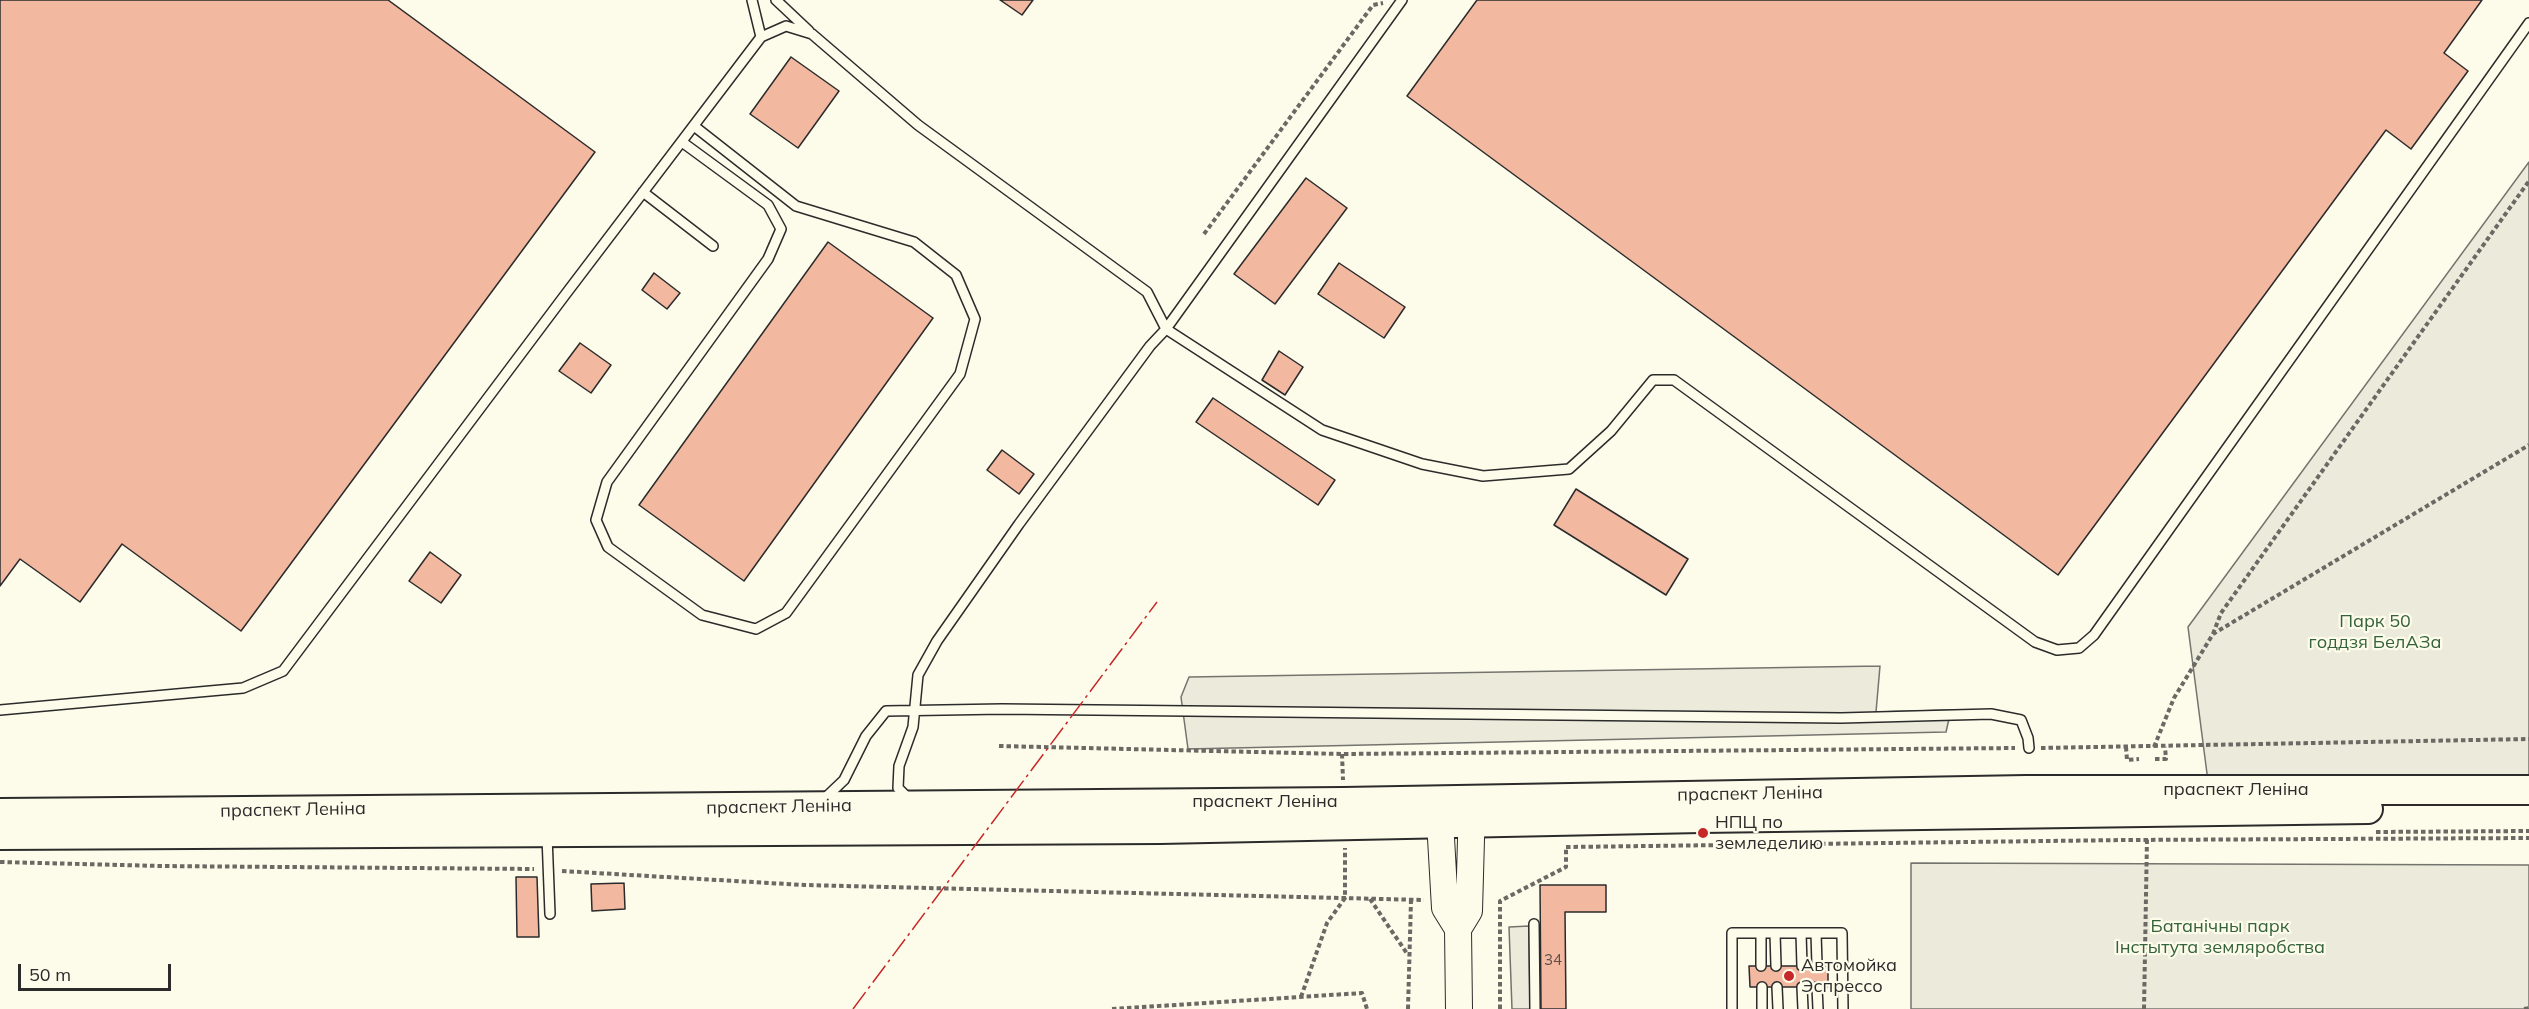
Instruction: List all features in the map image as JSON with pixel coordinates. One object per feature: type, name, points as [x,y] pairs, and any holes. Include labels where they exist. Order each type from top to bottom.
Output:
[{"type":"main road","name":"праспект Леніна","points":[[0,835],[1160,829],[1440,812],[2026,790],[2529,790]]},
{"type":"main road","name":"праспект Леніна","points":[[0,813],[916,806],[1440,812]]},
{"type":"main road","name":"праспект Леніна","points":[[1472,811],[1856,816],[2529,808]]},
{"type":"street","points":[[1459,1009],[1458,929],[1469,910],[1472,811]]},
{"type":"street","points":[[1440,812],[1445,908],[1458,929]]},
{"type":"lane","points":[[752,0],[761,37]]},
{"type":"lane","points":[[776,0],[918,125],[1147,292],[1166,329],[1323,430],[1422,464],[1483,476],[1569,469],[1611,430],[1653,380],[1674,380],[2035,642],[2057,650],[2079,648],[2094,635],[2529,23]]},
{"type":"lane","points":[[916,806],[898,788],[899,766],[908,745],[916,711],[918,675],[937,641],[1033,505],[1150,346],[1166,329],[1401,1]]},
{"type":"lane","points":[[0,710],[243,688],[283,671],[761,37],[786,26],[812,34]]},
{"type":"lane","points":[[682,142],[768,205],[781,230],[768,259],[607,482],[596,520],[608,547],[702,615],[756,629],[786,613],[960,374],[975,319],[956,275],[914,242],[796,206],[694,126]]},
{"type":"lane","points":[[643,192],[713,246]]},
{"type":"lane","points":[[814,808],[844,780],[866,736],[886,711],[1002,709],[1829,717],[1991,714],[2021,720],[2029,748]]},
{"type":"lane","points":[[547,832],[550,915]]},
{"type":"lane","points":[[1534,924],[1535,1009]]},
{"type":"lane","points":[[1732,1009],[1732,933],[1842,933],[1843,1009]]},
{"type":"lane","points":[[1761,933],[1761,966]]},
{"type":"lane","points":[[1775,933],[1776,966]]},
{"type":"lane","points":[[1802,933],[1802,966]]},
{"type":"lane","points":[[1816,933],[1817,965]]},
{"type":"lane","points":[[1762,987],[1762,1009]]},
{"type":"lane","points":[[1777,987],[1778,1009]]},
{"type":"lane","points":[[1802,987],[1803,1009]]},
{"type":"lane","points":[[1817,987],[1818,1009]]},
{"type":"path","points":[[1204,234],[1372,5],[1401,1]]},
{"type":"path","points":[[2154,747],[2174,698],[2213,634],[2221,613],[2529,181]]},
{"type":"path","points":[[2213,634],[2529,445]]},
{"type":"path","points":[[999,746],[1342,754],[2165,747],[2529,739]]},
{"type":"path","points":[[2126,747],[2127,760],[2139,759]]},
{"type":"path","points":[[2155,759],[2166,759],[2165,747]]},
{"type":"path","points":[[1566,847],[2529,838]]},
{"type":"path","points":[[2144,1009],[2147,840]]},
{"type":"path","points":[[0,862],[160,866],[510,867],[804,885],[1345,898],[1328,923],[1301,997]]},
{"type":"path","points":[[1370,899],[1408,956]]},
{"type":"path","points":[[1408,1009],[1411,900]]},
{"type":"path","points":[[1112,1009],[1362,993],[1367,1009]]},
{"type":"path","points":[[2524,1009],[2529,1008]]},
{"type":"green space","name":"Парк 50 годдзя БелАЗа","points":[[2529,162],[2529,785],[2209,789],[2188,627]]},
{"type":"green space","name":"Батанічны парк Інстытута земляробства","points":[[1911,863],[2529,865],[2529,1009],[1911,1009]]},
{"type":"shaded area","points":[[1880,666],[1876,712],[1951,710],[1946,732],[1188,749],[1181,697],[1189,677]]},
{"type":"shaded area","points":[[1529,926],[1530,1009],[1512,1009],[1509,927]]},
{"type":"building","points":[[0,0],[388,0],[595,152],[241,631],[122,544],[80,602],[20,559],[0,586]]},
{"type":"building","points":[[1000,0],[1033,0],[1022,15]]},
{"type":"building","points":[[1477,0],[2482,0],[2444,53],[2468,71],[2411,149],[2386,130],[2058,575],[1407,96]]},
{"type":"building","points":[[791,57],[839,91],[798,148],[750,114]]},
{"type":"building","points":[[1306,178],[1347,208],[1275,304],[1234,274]]},
{"type":"building","points":[[828,242],[933,318],[744,581],[639,505]]},
{"type":"building","points":[[1339,263],[1405,307],[1384,338],[1318,294]]},
{"type":"building","points":[[654,273],[680,293],[667,309],[642,290]]},
{"type":"building","points":[[580,343],[611,365],[591,393],[559,371]]},
{"type":"building","points":[[1279,351],[1303,367],[1285,395],[1262,380]]},
{"type":"building","points":[[1213,398],[1335,480],[1318,505],[1196,422]]},
{"type":"building","points":[[1002,450],[1034,474],[1019,494],[987,470]]},
{"type":"building","points":[[1576,489],[1688,559],[1666,595],[1554,525]]},
{"type":"building","points":[[430,552],[461,575],[441,603],[409,581]]},
{"type":"building","points":[[516,877],[537,877],[539,937],[517,937]]},
{"type":"building","points":[[624,883],[625,909],[592,911],[591,884]]},
{"type":"building","points":[[1540,885],[1606,885],[1606,912],[1565,912],[1566,1009],[1541,1009]]},
{"type":"building","name":"Автомойка Эспрессо","points":[[1749,966],[1828,966],[1828,987],[1750,987]]},
{"type":"power","points":[[853,1009],[1157,602]]},
{"type":"place","name":"НПЦ по земледелию","points":[[1703,833]]},
{"type":"place","name":"Автомойка Эспрессо","points":[[1789,976]]}]
